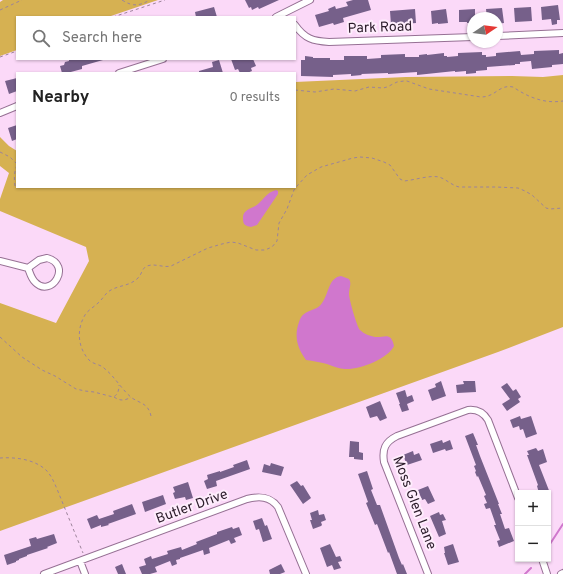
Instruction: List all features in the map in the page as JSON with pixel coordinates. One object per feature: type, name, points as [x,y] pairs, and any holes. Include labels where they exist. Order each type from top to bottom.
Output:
[{"type":"street","points":[[289,14],[310,0]]},
{"type":"street","name":"Park Road","points":[[296,26],[302,34],[316,41],[467,37]]},
{"type":"street","points":[[503,36],[563,33]]},
{"type":"street","points":[[122,72],[160,60]]},
{"type":"street","points":[[0,113],[16,106]]},
{"type":"street","points":[[0,261],[28,268],[41,259],[50,259],[55,262],[58,268],[58,276],[55,282],[50,285],[41,286],[34,281],[28,268]]},
{"type":"street","name":"Moss Glen Lane","points":[[428,574],[384,462],[383,455],[389,441],[397,436],[462,412],[477,410],[488,420],[515,490]]},
{"type":"street","name":"Butler Drive","points":[[44,574],[247,499],[263,497],[272,500],[278,507],[306,574]]},
{"type":"street","points":[[80,561],[85,574]]},
{"type":"street","points":[[543,562],[548,574]]},
{"type":"path","points":[[0,10],[22,0]]},
{"type":"path","points":[[122,0],[135,6],[150,0]]},
{"type":"path","points":[[116,16],[166,0]]},
{"type":"path","points":[[0,57],[16,51]]},
{"type":"path","points":[[296,90],[315,92],[334,90],[355,91],[369,87],[387,87],[397,82],[407,81],[428,89],[481,97],[490,96],[503,87],[510,86],[535,99],[550,102],[563,101]]},
{"type":"path","points":[[0,152],[10,157],[16,164]]},
{"type":"path","points":[[296,187],[307,175],[321,167],[360,157],[372,158],[390,165],[400,179],[404,181],[438,177],[459,187],[518,188],[532,195],[546,208],[563,208]]},
{"type":"path","points":[[15,186],[14,180],[16,169]]},
{"type":"path","points":[[151,416],[150,410],[147,407],[131,397],[104,367],[93,364],[82,350],[80,336],[83,319],[86,313],[102,300],[110,291],[127,285],[140,276],[143,270],[148,266],[168,267],[208,248],[231,242],[256,250],[265,250],[272,247],[277,241],[279,223],[287,209],[296,188]]},
{"type":"path","points":[[0,336],[22,358],[76,389],[94,392],[119,400],[131,397]]},
{"type":"path","points":[[113,397],[116,396],[118,392],[119,384]]},
{"type":"path","points":[[0,458],[19,459],[39,465],[46,470],[55,484],[83,554]]},
{"type":"shaded area","points":[[3,0],[158,0],[111,16],[16,16],[16,50],[0,56],[0,2]]},
{"type":"shaded area","points":[[563,75],[563,327],[498,352],[0,531],[0,303],[56,323],[89,261],[86,247],[0,211],[0,199],[9,173],[0,166],[0,137],[16,150],[16,188],[296,188],[296,82],[406,77],[543,77]]},
{"type":"shaded area","points":[[276,190],[278,191],[278,194],[257,225],[251,227],[245,225],[243,221],[244,213]]},
{"type":"shaded area","points":[[341,276],[349,279],[350,281],[349,297],[355,319],[360,330],[373,337],[387,336],[391,338],[394,346],[391,351],[380,359],[358,368],[345,369],[306,360],[300,351],[297,342],[297,327],[301,317],[306,312],[320,305],[331,283],[337,277]]},
{"type":"building","points":[[245,0],[279,0],[259,9],[258,7],[252,10],[251,7],[249,8]]},
{"type":"building","points":[[353,0],[368,0],[371,10],[343,18],[344,22],[319,27],[315,15],[329,11],[328,9],[335,6],[336,9],[348,6],[346,2]]},
{"type":"building","points":[[558,5],[560,20],[557,20],[557,24],[552,25],[551,19],[542,20],[541,7]]},
{"type":"building","points":[[214,7],[217,16],[196,16],[195,12]]},
{"type":"building","points":[[531,7],[532,21],[515,22],[514,8]]},
{"type":"building","points":[[502,8],[503,12],[486,12],[486,9]]},
{"type":"building","points":[[415,9],[416,23],[391,25],[390,11]]},
{"type":"building","points":[[446,9],[448,23],[432,24],[431,11]]},
{"type":"building","points":[[475,9],[475,12],[467,12],[467,22],[459,22],[459,10]]},
{"type":"building","points":[[559,50],[559,54],[563,53],[563,64],[552,65],[552,67],[532,69],[531,61],[520,62],[520,64],[515,65],[487,67],[487,70],[466,74],[466,71],[455,71],[417,75],[417,72],[361,74],[362,75],[351,76],[351,74],[333,75],[333,77],[301,76],[301,60],[305,60],[305,56],[313,58],[330,58],[330,60],[344,60],[344,56],[367,56],[367,59],[381,58],[381,55],[405,54],[405,57],[419,57],[419,55],[444,53],[444,56],[447,57],[458,56],[458,53],[482,52],[482,55],[486,55],[486,57],[496,56],[496,53],[520,51],[521,55],[534,54],[534,51]]},
{"type":"building","points":[[103,60],[82,66],[82,69],[71,72],[62,72],[60,66],[69,61]]},
{"type":"building","points":[[219,60],[223,72],[199,72],[213,67],[212,62]]},
{"type":"building","points":[[231,60],[253,60],[256,66],[251,68],[252,71],[250,72],[240,72],[238,69],[235,70]]},
{"type":"building","points":[[16,78],[16,91],[9,94],[5,81]]},
{"type":"building","points":[[16,125],[16,139],[12,141],[8,128]]},
{"type":"building","points":[[441,381],[446,396],[432,401],[428,390],[436,387],[435,384]]},
{"type":"building","points":[[463,381],[475,381],[476,392],[457,393],[456,385],[464,384]]},
{"type":"building","points":[[507,383],[513,391],[516,389],[521,397],[518,399],[520,402],[507,411],[502,404],[510,399],[501,387]]},
{"type":"building","points":[[405,390],[407,397],[412,395],[414,401],[407,404],[409,410],[402,412],[396,393]]},
{"type":"building","points":[[380,401],[387,418],[380,421],[377,416],[370,418],[366,407]]},
{"type":"building","points":[[520,416],[521,419],[531,416],[537,434],[526,438],[523,429],[520,430],[519,426],[513,428],[510,420]]},
{"type":"building","points":[[473,433],[478,445],[476,445],[480,456],[499,504],[502,514],[500,514],[505,529],[509,528],[514,541],[499,547],[497,541],[500,540],[494,525],[496,525],[490,508],[486,509],[484,504],[487,503],[484,496],[486,495],[475,472],[474,466],[476,465],[465,436]]},
{"type":"building","points":[[442,440],[443,443],[450,440],[453,449],[446,451],[445,449],[433,453],[430,444]]},
{"type":"building","points":[[350,441],[359,442],[359,452],[363,453],[363,460],[349,457]]},
{"type":"building","points":[[536,448],[538,451],[543,449],[547,462],[539,465],[549,490],[538,490],[538,485],[527,455],[529,455],[527,451]]},
{"type":"building","points":[[413,451],[414,455],[419,453],[422,460],[407,465],[403,455]]},
{"type":"building","points":[[247,460],[250,469],[216,481],[217,486],[207,489],[204,481],[208,479],[207,475],[234,467],[233,465]]},
{"type":"building","points":[[271,463],[284,467],[281,476],[262,472],[264,464],[270,466]]},
{"type":"building","points":[[367,471],[373,489],[371,490],[377,505],[380,505],[399,558],[407,574],[397,574],[377,524],[375,525],[366,503],[368,502],[358,474]]},
{"type":"building","points":[[297,481],[301,486],[303,485],[311,498],[303,504],[290,485]]},
{"type":"building","points":[[188,482],[193,498],[186,500],[185,497],[175,499],[173,487]]},
{"type":"building","points":[[428,486],[435,501],[428,504],[425,499],[422,500],[418,490]]},
{"type":"building","points":[[163,495],[166,504],[145,512],[142,502]]},
{"type":"building","points":[[132,504],[136,514],[108,524],[109,525],[101,527],[101,525],[91,529],[87,519],[97,515],[99,519],[114,514],[113,511]]},
{"type":"building","points":[[318,510],[319,515],[324,514],[326,520],[321,522],[321,526],[313,529],[310,520],[312,520],[310,513]]},
{"type":"building","points":[[439,512],[440,515],[443,514],[446,520],[442,521],[446,534],[439,537],[430,516]]},
{"type":"building","points":[[262,518],[265,526],[267,525],[272,539],[263,542],[259,529],[256,530],[253,521]]},
{"type":"building","points":[[232,527],[233,529],[239,527],[242,535],[234,538],[236,542],[231,544],[229,540],[209,548],[210,553],[204,555],[203,550],[176,560],[177,564],[172,566],[170,561],[155,567],[157,572],[142,574],[139,567],[146,565],[144,559],[151,556],[152,559],[168,554],[167,551],[181,547],[182,550],[197,544],[196,542],[217,534],[217,532]]},
{"type":"building","points":[[54,534],[57,543],[7,565],[4,555],[31,546],[29,539],[36,537],[37,539]]},
{"type":"building","points":[[330,544],[336,557],[340,556],[342,561],[338,562],[341,568],[334,570],[332,565],[327,567],[320,548]]},
{"type":"building","points":[[453,544],[459,562],[448,565],[444,553],[444,547]]},
{"type":"building","points":[[122,564],[126,574],[118,574],[115,567]]},
{"type":"building","points":[[281,564],[285,572],[280,574],[270,574],[269,570]]},
{"type":"waterway","points":[[551,542],[563,524]]},
{"type":"waterway","points":[[525,574],[531,568]]}]
